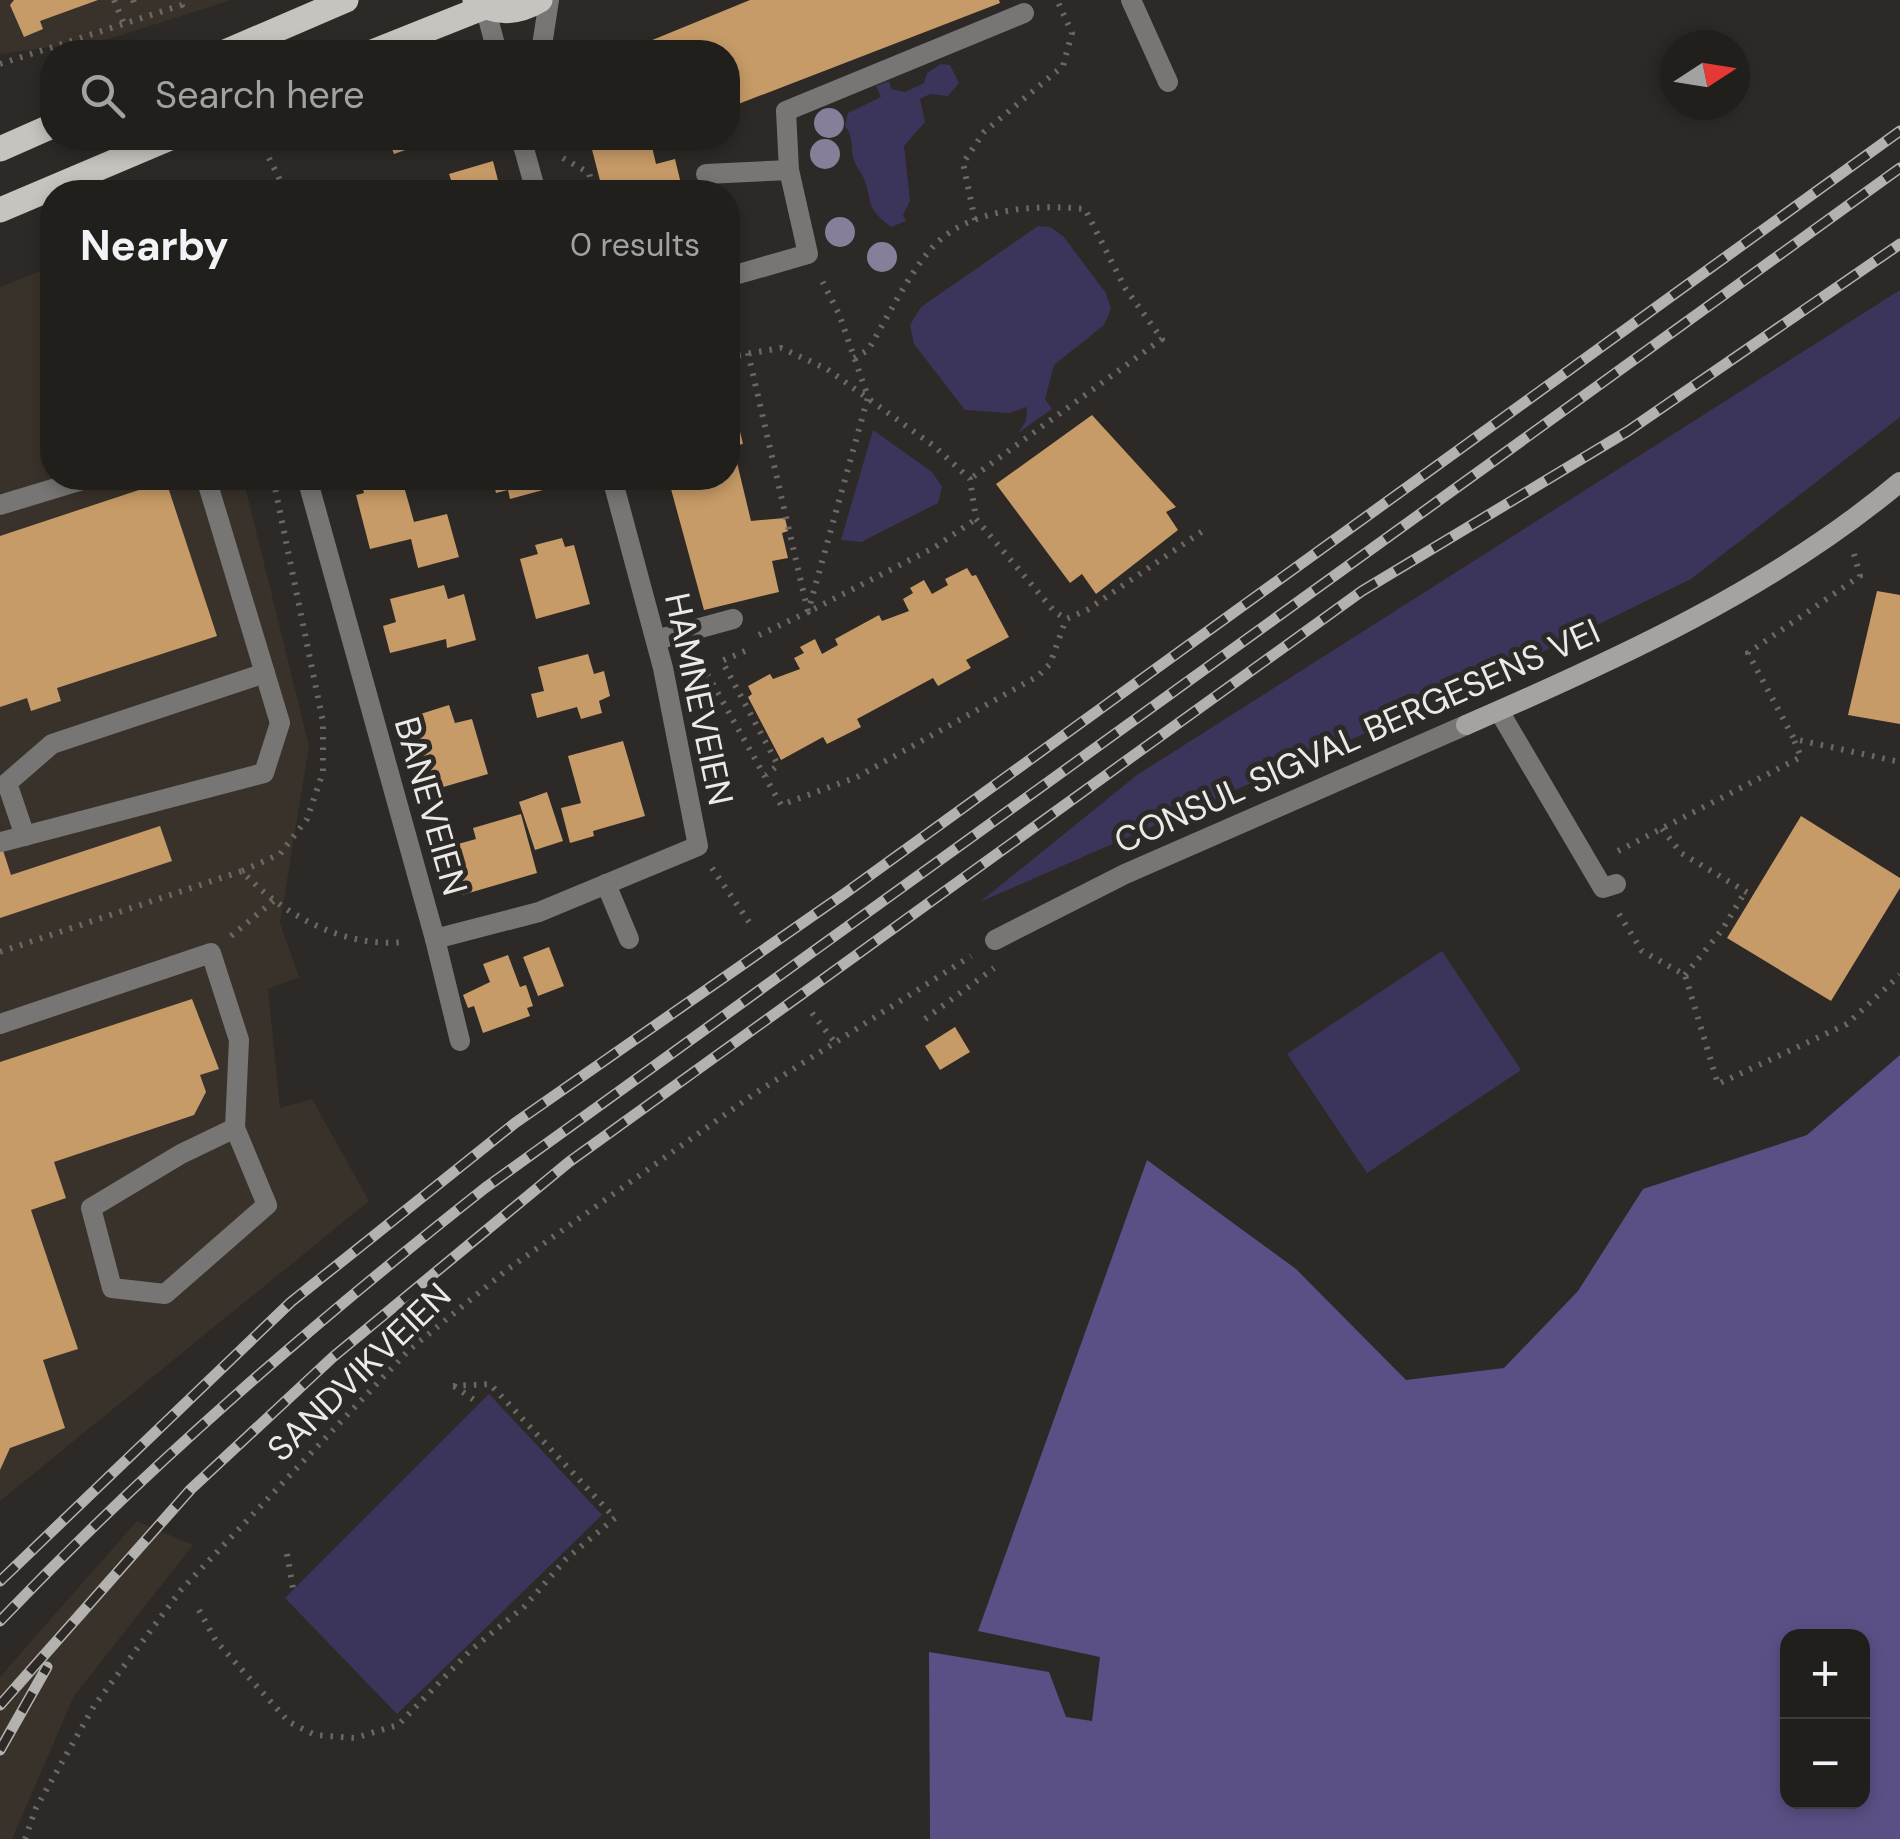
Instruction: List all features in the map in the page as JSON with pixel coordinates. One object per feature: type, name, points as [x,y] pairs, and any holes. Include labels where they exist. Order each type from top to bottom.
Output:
[{"type":"main road","points":[[252,40],[346,0]]},
{"type":"main road","points":[[399,40],[480,4],[510,12],[540,0]]},
{"type":"main road","points":[[0,149],[40,131]]},
{"type":"main road","points":[[71,180],[142,150]]},
{"type":"main road","points":[[0,210],[40,193]]},
{"type":"street","points":[[543,40],[549,0]]},
{"type":"street","points":[[1132,0],[1168,82]]},
{"type":"street","points":[[480,4],[494,40]]},
{"type":"street","points":[[740,274],[808,254],[788,170],[786,111],[1024,14]]},
{"type":"street","points":[[524,150],[533,180]]},
{"type":"street","points":[[535,150],[535,180]]},
{"type":"street","points":[[706,174],[788,170]]},
{"type":"street","name":"CONSUL SIGVAL BERGESENS VEI","points":[[995,940],[1125,874],[1549,691],[1742,594],[1852,522],[1900,482]]},
{"type":"street","points":[[0,505],[49,490]]},
{"type":"street","points":[[1,842],[264,773],[280,723],[210,490]]},
{"type":"street","name":"BANEVEIEN","points":[[310,490],[435,939],[539,912],[698,846]]},
{"type":"street","name":"HAMNEVEIEN","points":[[615,490],[656,640],[698,846]]},
{"type":"street","points":[[656,640],[733,619]]},
{"type":"street","points":[[25,836],[7,783],[52,744],[266,673]]},
{"type":"street","points":[[1499,712],[1609,886]]},
{"type":"street","points":[[606,884],[629,939]]},
{"type":"street","points":[[435,939],[460,1040]]},
{"type":"street","points":[[0,1024],[211,952],[239,1040],[235,1128],[267,1205],[164,1294],[112,1288],[91,1208],[181,1154],[235,1128]]},
{"type":"path","points":[[114,0],[124,24]]},
{"type":"path","points":[[133,0],[136,9]]},
{"type":"path","points":[[975,220],[963,163],[984,132],[1062,66],[1072,33],[1057,0]]},
{"type":"path","points":[[74,40],[182,2]]},
{"type":"path","points":[[0,64],[40,51]]},
{"type":"path","points":[[269,158],[280,180]]},
{"type":"path","points":[[563,158],[589,173],[591,180]]},
{"type":"path","points":[[854,358],[868,350],[931,249],[956,227],[1044,205],[1085,208],[1125,288],[1162,339],[970,479]]},
{"type":"path","points":[[808,254],[839,314],[868,397],[808,612]]},
{"type":"path","points":[[740,355],[781,348],[826,369],[868,397],[970,479],[976,519],[1054,611],[1066,619]]},
{"type":"path","points":[[748,353],[808,612]]},
{"type":"path","points":[[766,775],[778,766],[722,662],[749,648],[744,640],[934,548],[976,519]]},
{"type":"path","points":[[685,632],[781,805],[857,776],[1038,676],[1050,664],[1066,619],[1087,610],[1206,528]]},
{"type":"path","points":[[1618,851],[1801,756],[1748,653],[1860,576],[1854,554]]},
{"type":"path","points":[[1794,739],[1900,762]]},
{"type":"path","points":[[1662,830],[1681,852],[1749,894],[1684,975]]},
{"type":"path","name":"HAMNEVEIEN","points":[[698,846],[748,922]]},
{"type":"path","points":[[0,952],[242,871],[276,900],[330,934],[392,944],[435,939]]},
{"type":"path","points":[[1609,886],[1642,951],[1684,975],[1718,1084],[1847,1024],[1900,975]]},
{"type":"path","points":[[258,914],[276,900]]},
{"type":"path","points":[[812,1012],[833,1040],[995,940]]},
{"type":"path","name":"SANDVIKVEIEN","points":[[24,1839],[45,1791],[94,1706],[181,1590],[409,1350],[508,1269],[833,1040]]},
{"type":"path","points":[[199,1610],[216,1641],[289,1722],[315,1735],[354,1738],[398,1725],[470,1650],[525,1606],[566,1559],[615,1518],[490,1384],[453,1386],[480,1404]]},
{"type":"path","points":[[287,1554],[293,1589]]},
{"type":"shaded area","points":[[0,0],[231,0],[109,39],[40,40],[40,48],[0,54]]},
{"type":"shaded area","points":[[941,64],[950,65],[959,83],[948,96],[930,94],[920,99],[925,122],[904,146],[910,201],[903,215],[906,221],[891,227],[873,209],[854,160],[845,126],[848,113],[881,97],[876,86],[889,81],[891,89],[905,92],[924,83],[927,73]]},
{"type":"shaded area","points":[[1038,226],[1050,227],[1063,236],[1106,293],[1111,309],[1104,325],[1054,365],[1045,399],[1052,409],[1018,433],[1026,421],[1027,407],[1009,413],[965,410],[914,344],[910,325],[921,307]]},
{"type":"shaded area","points":[[40,271],[40,490],[246,490],[309,746],[280,923],[299,977],[268,989],[280,1108],[312,1099],[369,1201],[0,1501],[0,287]]},
{"type":"shaded area","points":[[1900,290],[1900,417],[1691,579],[1464,690],[980,902],[1137,775]]},
{"type":"shaded area","points":[[873,430],[932,472],[942,487],[938,503],[861,542],[841,540]]},
{"type":"shaded area","points":[[1442,951],[1521,1070],[1367,1173],[1287,1054]]},
{"type":"shaded area","points":[[1900,1055],[1900,1839],[930,1839],[929,1652],[1049,1672],[1066,1717],[1092,1721],[1100,1657],[978,1631],[1147,1160],[1296,1269],[1406,1380],[1504,1368],[1578,1291],[1643,1189],[1807,1135]]},
{"type":"shaded area","points":[[489,1394],[602,1515],[397,1714],[285,1598]]},
{"type":"shaded area","points":[[137,1521],[193,1545],[74,1696],[12,1839],[0,1839],[0,1677]]},
{"type":"building","points":[[14,0],[98,0],[40,21],[43,29],[24,37],[10,5]]},
{"type":"building","points":[[750,0],[1000,3],[740,103],[740,40],[652,40]]},
{"type":"building","points":[[592,150],[653,150],[656,164],[675,159],[680,180],[600,180]]},
{"type":"building","points":[[493,161],[498,180],[451,180],[449,174]]},
{"type":"building","points":[[1092,415],[1176,507],[1166,512],[1178,530],[1096,594],[1082,574],[1070,583],[996,484]]},
{"type":"building","points":[[740,475],[751,521],[785,518],[788,531],[782,533],[788,558],[772,561],[779,592],[704,610],[671,490],[740,490]]},
{"type":"building","points":[[139,490],[169,490],[217,636],[57,688],[61,701],[31,711],[27,698],[0,707],[0,536]]},
{"type":"building","points":[[363,490],[405,490],[414,522],[447,514],[459,557],[418,568],[411,539],[370,549],[356,495]]},
{"type":"building","points":[[508,490],[543,490],[510,499]]},
{"type":"building","points":[[562,538],[565,547],[574,545],[590,604],[536,619],[520,559],[538,554],[535,545]]},
{"type":"building","points":[[967,568],[972,576],[976,575],[1009,637],[966,660],[971,668],[938,686],[933,678],[857,719],[861,727],[827,744],[823,737],[781,760],[748,697],[752,694],[748,686],[770,674],[773,679],[800,669],[794,658],[804,653],[800,647],[815,639],[822,654],[838,645],[835,639],[879,615],[882,621],[909,611],[903,599],[913,593],[910,588],[924,580],[932,594],[948,585],[945,579]]},
{"type":"building","points":[[444,585],[448,599],[464,594],[476,640],[447,648],[446,639],[390,653],[383,626],[396,622],[390,599]]},
{"type":"building","points":[[1877,591],[1900,595],[1900,724],[1848,715]]},
{"type":"building","points":[[588,654],[594,674],[604,671],[610,696],[599,701],[602,713],[581,719],[577,707],[537,718],[531,694],[544,691],[538,667]]},
{"type":"building","points":[[449,705],[455,723],[472,719],[488,774],[433,790],[408,718]]},
{"type":"building","points":[[623,741],[645,816],[593,831],[594,836],[570,843],[561,808],[581,803],[568,756]]},
{"type":"building","points":[[547,792],[563,841],[535,850],[519,802]]},
{"type":"building","points":[[521,814],[537,873],[462,895],[447,847],[476,839],[473,828]]},
{"type":"building","points":[[1801,816],[1900,878],[1900,888],[1831,1001],[1727,938]]},
{"type":"building","points":[[160,826],[172,861],[0,918],[0,841],[11,875]]},
{"type":"building","points":[[549,947],[564,986],[538,996],[523,957]]},
{"type":"building","points":[[508,955],[520,987],[526,985],[533,1006],[527,1008],[530,1016],[483,1033],[474,1006],[468,1008],[463,995],[490,982],[483,964]]},
{"type":"building","points":[[192,999],[219,1069],[200,1075],[206,1092],[194,1115],[54,1162],[66,1198],[31,1210],[78,1349],[43,1360],[65,1428],[10,1448],[0,1470],[0,1062]]},
{"type":"building","points":[[955,1027],[970,1052],[940,1070],[925,1046]]},
{"type":"railway","points":[[0,1581],[291,1302],[515,1123],[844,894],[1900,131]]},
{"type":"railway","points":[[0,1621],[115,1506],[235,1396],[485,1188],[1900,168]]},
{"type":"railway","points":[[0,1705],[191,1489],[333,1357],[569,1162],[1362,591],[1628,431],[1900,244]]},
{"type":"railway","points":[[0,1750],[47,1667]]}]
